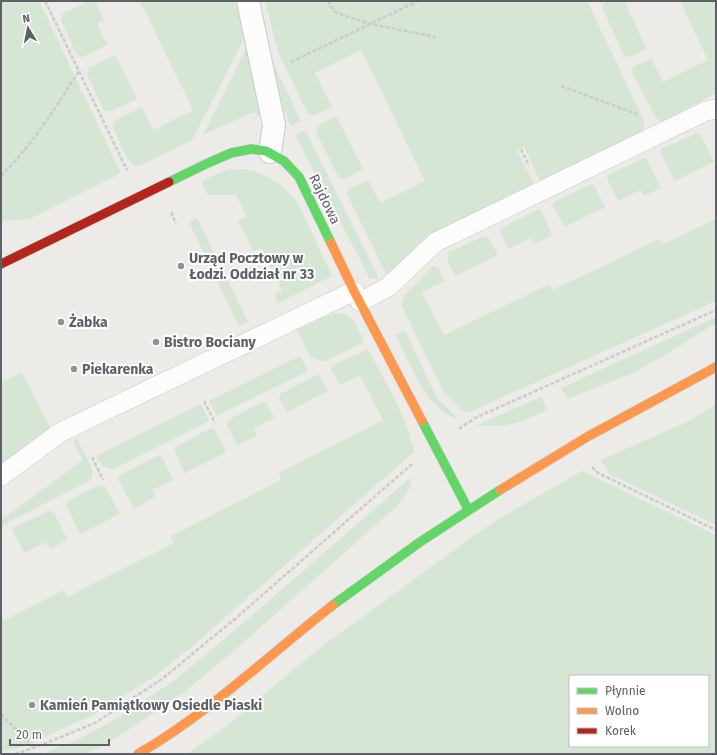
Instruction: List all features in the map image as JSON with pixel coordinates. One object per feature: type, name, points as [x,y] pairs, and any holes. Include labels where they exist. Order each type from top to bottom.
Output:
[{"type":"street","points":[[248,1],[274,125],[270,152]]},
{"type":"street","name":"Rajdowa","points":[[1,264],[181,176],[230,154],[252,149],[270,152],[279,157],[299,177],[357,296],[468,509]]},
{"type":"street","points":[[138,754],[189,721],[374,574],[468,509],[579,442],[673,389],[716,367]]},
{"type":"lane","points":[[1,476],[61,432],[357,296],[388,287],[436,242],[706,111],[716,109]]},
{"type":"path","points":[[45,1],[130,176]]},
{"type":"path","points":[[328,1],[337,13],[370,24],[436,37]]},
{"type":"path","points":[[286,64],[418,1]]},
{"type":"path","points":[[1,176],[15,162],[57,105],[79,71]]},
{"type":"path","points":[[561,86],[641,116]]},
{"type":"path","points":[[14,754],[34,748],[95,723],[162,679],[236,618],[388,484],[474,418],[716,310]]},
{"type":"path","points":[[204,401],[215,423]]},
{"type":"path","points":[[92,457],[103,480]]},
{"type":"path","points":[[591,466],[598,473],[716,530]]},
{"type":"path","points":[[1,714],[34,748]]},
{"type":"green space","points":[[1,1],[39,1],[120,171],[119,174],[30,219],[1,221]]},
{"type":"green space","points":[[89,1],[95,1],[104,20],[97,24],[107,45],[83,57],[77,55],[61,21],[63,13]]},
{"type":"green space","points":[[146,1],[235,1],[244,39],[192,140],[137,167],[129,161],[123,151],[113,125],[116,120],[142,107],[154,130],[193,110],[141,3]]},
{"type":"green space","points":[[265,1],[587,1],[643,118],[644,128],[639,135],[540,181],[524,147],[517,150],[534,184],[451,224],[387,276],[347,194],[348,190],[368,180],[380,203],[425,181],[361,50],[315,73],[332,107],[313,116],[308,114],[279,55]]},
{"type":"green space","points":[[609,1],[624,1],[647,49],[629,57],[624,56],[602,7],[603,4]]},
{"type":"green space","points":[[680,1],[716,1],[716,93],[666,120],[661,121],[655,116],[632,72],[633,67],[651,58],[663,82],[708,60]]},
{"type":"green space","points":[[246,49],[262,111],[259,116],[253,112],[203,135]]},
{"type":"green space","points":[[115,55],[137,99],[111,111],[104,111],[87,75],[89,68]]},
{"type":"green space","points":[[269,55],[301,121],[291,126],[283,108]]},
{"type":"green space","points":[[336,116],[363,169],[345,179],[339,178],[316,132],[318,126]]},
{"type":"green space","points":[[304,131],[307,133],[379,279],[370,279],[295,135]]},
{"type":"green space","points":[[697,133],[700,134],[714,162],[675,181],[661,153],[661,149]]},
{"type":"green space","points":[[644,158],[647,160],[661,188],[644,196],[640,190],[618,201],[607,178],[608,175]]},
{"type":"green space","points":[[227,170],[249,170],[264,175],[284,188],[295,199],[332,276],[278,303],[274,294],[282,291],[261,248],[253,251],[238,221],[247,217],[236,195],[208,195],[201,181]]},
{"type":"green space","points":[[591,184],[594,185],[605,207],[564,227],[553,205],[554,202]]},
{"type":"green space","points":[[537,210],[541,211],[552,235],[534,244],[531,238],[508,249],[500,232],[501,228]]},
{"type":"green space","points":[[197,218],[248,322],[239,326],[189,222]]},
{"type":"green space","points":[[716,219],[716,301],[472,411],[467,412],[461,410],[443,391],[401,304],[405,295],[433,266],[438,267],[445,281],[422,292],[444,335],[550,284],[553,290],[659,239],[662,245]]},
{"type":"green space","points":[[484,236],[489,239],[498,255],[455,276],[447,260],[449,252]]},
{"type":"green space","points":[[338,313],[352,319],[364,342],[323,362],[310,357],[297,330],[326,316]]},
{"type":"green space","points":[[716,317],[716,323],[633,373],[567,399],[561,388]]},
{"type":"green space","points":[[403,331],[406,333],[437,398],[458,419],[447,414],[437,406],[420,384],[395,335]]},
{"type":"green space","points":[[368,349],[407,426],[414,452],[188,650],[155,676],[95,714],[25,746],[1,752],[1,622],[64,590],[67,597],[174,543],[171,536],[281,480],[279,473],[383,420],[360,375],[340,385],[331,369],[332,366]]},
{"type":"green space","points":[[300,356],[308,371],[217,416],[209,401]]},
{"type":"green space","points":[[22,372],[51,429],[1,465],[1,383]]},
{"type":"green space","points":[[317,375],[320,376],[328,391],[287,412],[279,398],[280,394]]},
{"type":"green space","points":[[541,397],[547,410],[513,424],[497,426],[477,425]]},
{"type":"green space","points":[[263,402],[266,402],[275,418],[254,428],[257,436],[237,446],[227,425],[228,420]]},
{"type":"green space","points":[[201,404],[209,421],[116,468],[111,469],[102,466],[96,456]]},
{"type":"green space","points":[[716,404],[716,525],[609,474],[601,460],[689,421]]},
{"type":"green space","points":[[211,428],[215,430],[226,452],[185,473],[174,450],[176,447]]},
{"type":"green space","points":[[77,438],[93,471],[91,480],[1,526],[1,520],[83,460],[73,442]]},
{"type":"green space","points":[[157,456],[162,457],[173,480],[152,490],[155,497],[134,509],[118,479],[119,476]]},
{"type":"green space","points":[[582,471],[716,535],[716,754],[187,754],[228,725],[324,645],[499,519]]},
{"type":"green space","points":[[410,478],[411,482],[409,489],[405,497],[397,506],[237,648],[186,691],[130,729],[85,754],[42,754],[77,740],[118,718],[175,680],[248,619]]},
{"type":"green space","points":[[100,485],[105,487],[120,514],[80,534],[66,505],[69,500]]},
{"type":"green space","points":[[49,511],[54,512],[67,540],[50,549],[46,542],[24,553],[12,530],[13,528]]},
{"type":"traffic: fast","points":[[169,182],[231,153],[251,149],[266,151],[284,161],[299,177],[331,243]]},
{"type":"traffic: fast","points":[[422,421],[468,509]]},
{"type":"traffic: fast","points":[[333,605],[420,542],[500,490]]},
{"type":"traffic: slow","points":[[331,243],[354,291],[422,421]]},
{"type":"traffic: slow","points":[[500,490],[587,437],[716,367]]},
{"type":"traffic: slow","points":[[138,754],[164,738],[214,702],[333,605]]},
{"type":"traffic: jam","points":[[1,264],[169,182]]},
{"type":"place","name":"Urząd Pocztowy w Łodzi. Oddział nr 33","points":[[181,266]]},
{"type":"place","name":"Żabka","points":[[61,322]]},
{"type":"place","name":"Bistro Bociany","points":[[156,342]]},
{"type":"place","name":"Piekarenka","points":[[74,369]]},
{"type":"place","name":"Kamień Pamiątkowy Osiedle Piaski","points":[[32,705]]}]
